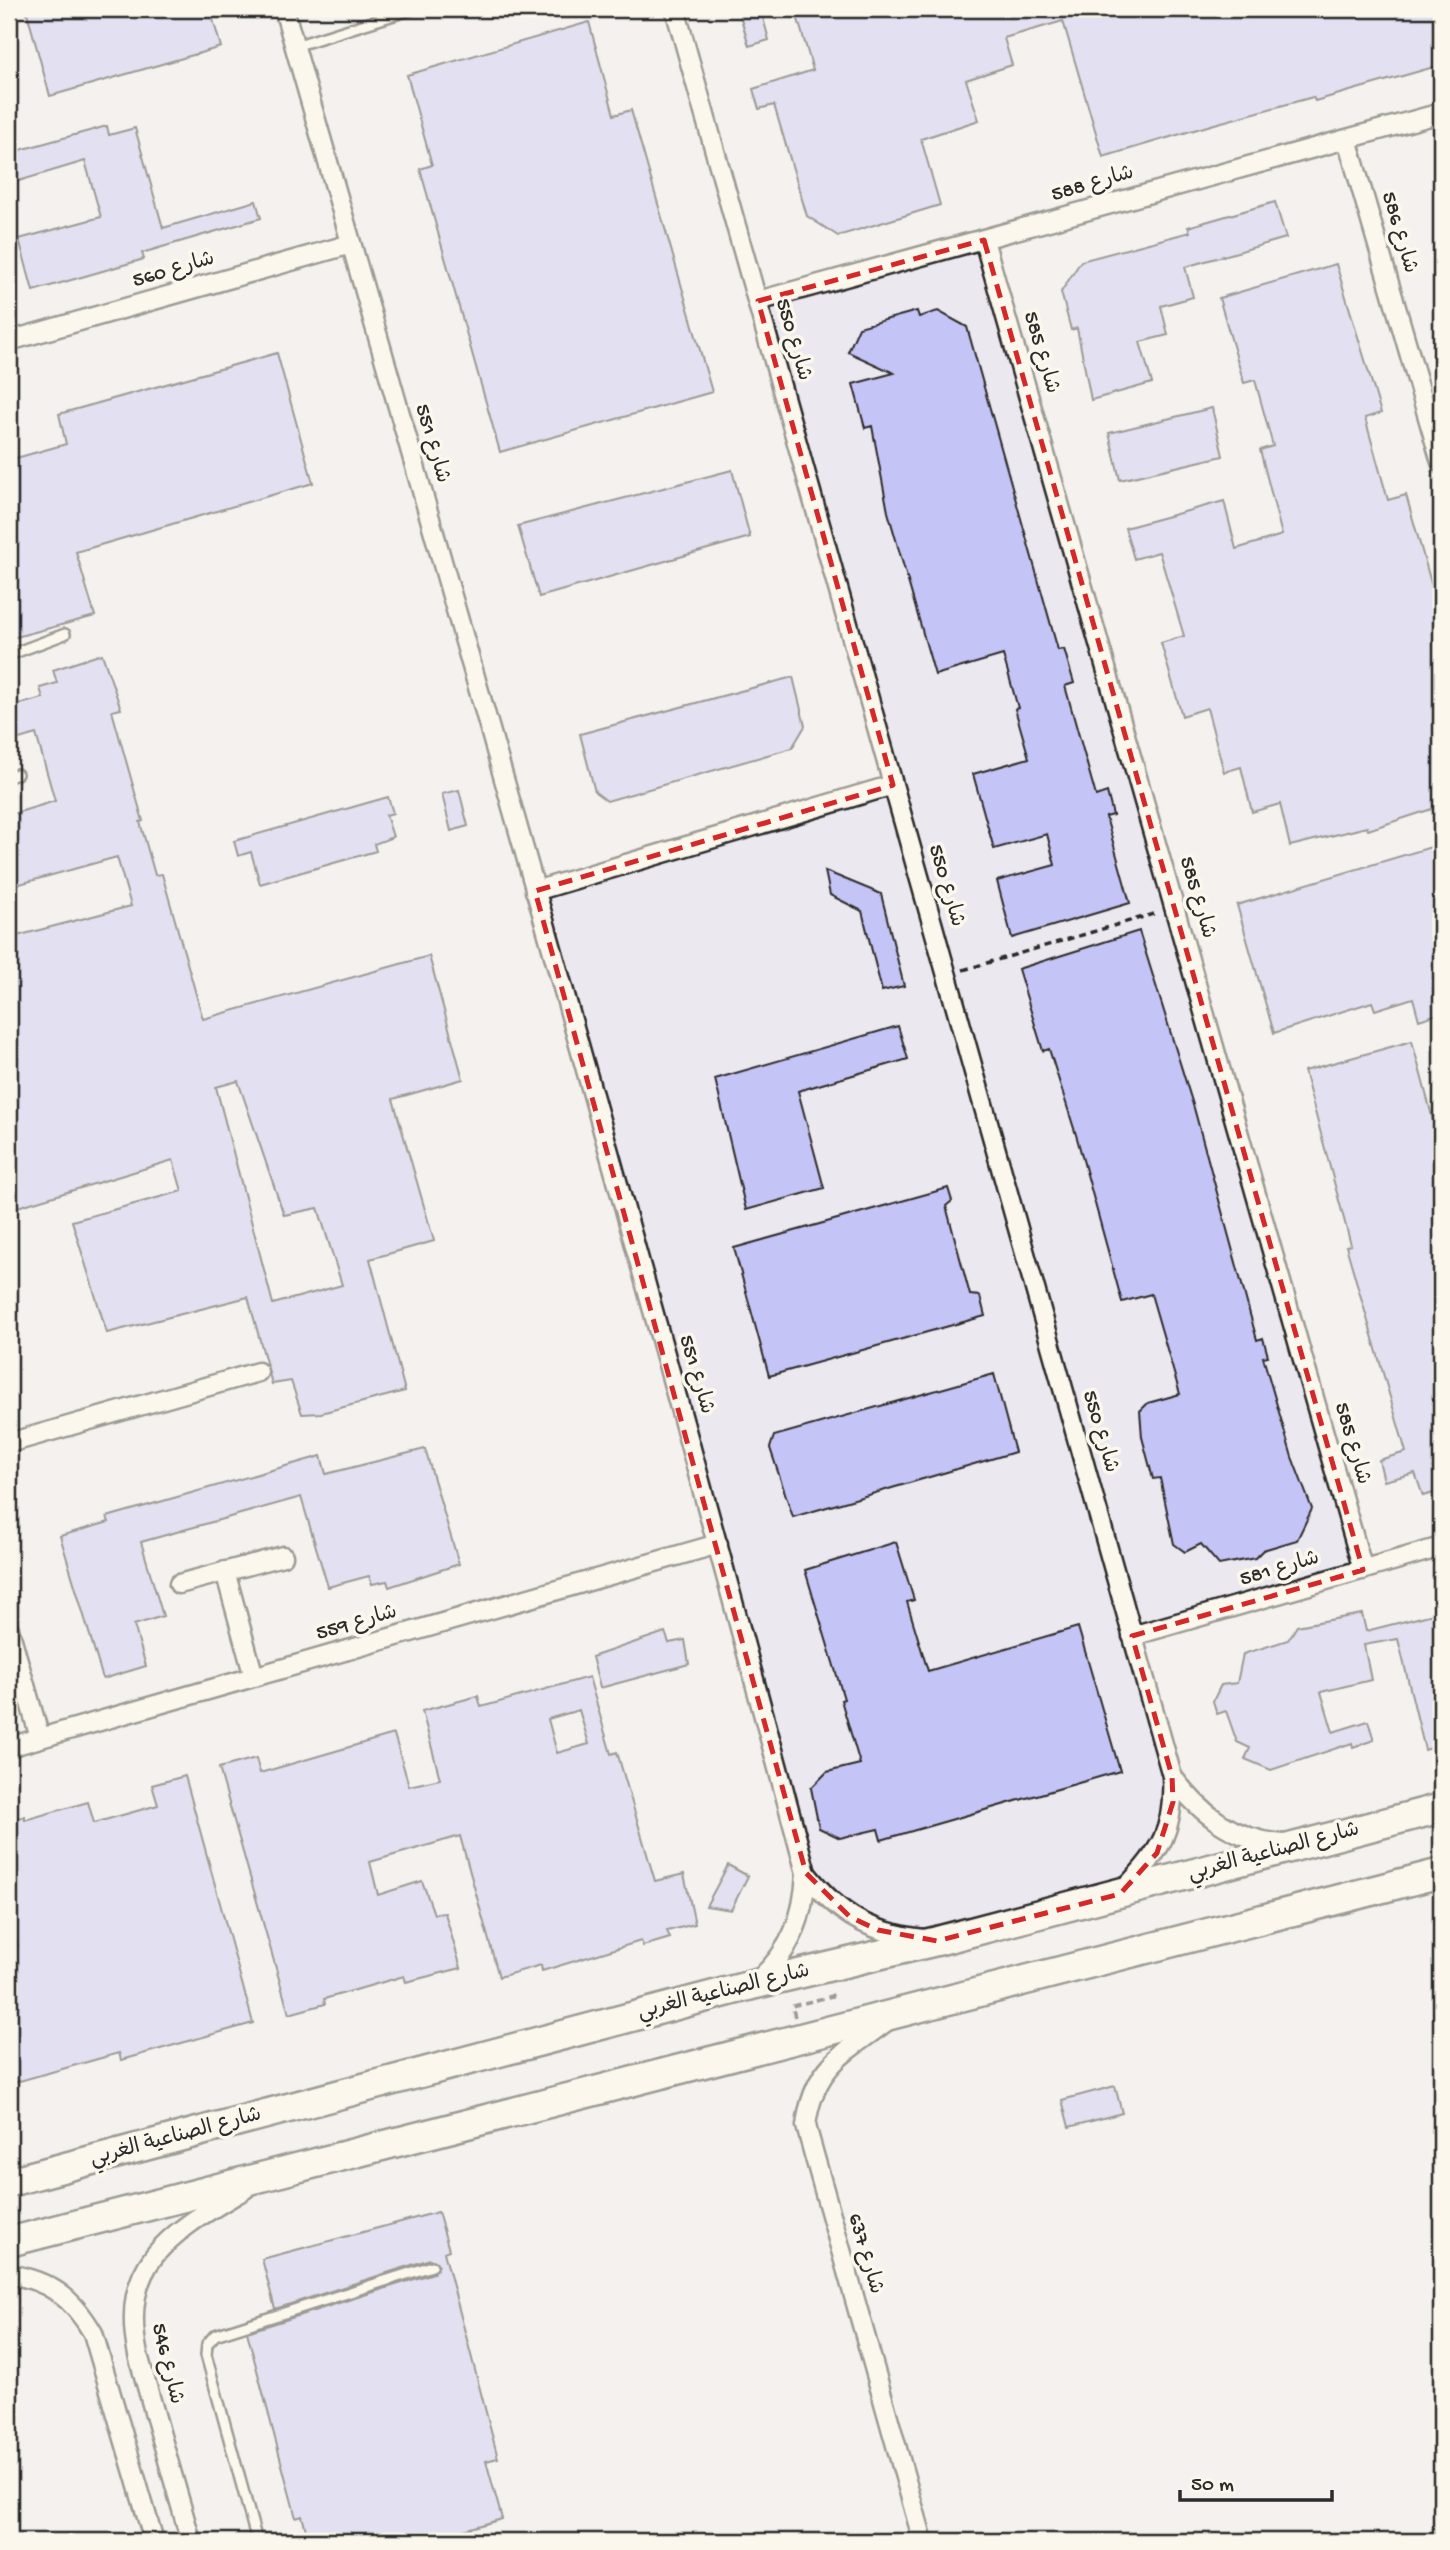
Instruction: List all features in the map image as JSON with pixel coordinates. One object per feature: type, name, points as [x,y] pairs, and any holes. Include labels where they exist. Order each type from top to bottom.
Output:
[{"type":"main road","name":"شارع الصناعية الغربي","points":[[9,2182],[752,1985],[1120,1894],[1441,1808]]},
{"type":"main road","points":[[9,2242],[1441,1873]]},
{"type":"street","name":"شارع 551","points":[[284,9],[718,1544],[806,1873],[805,1899],[793,1936],[772,1968],[752,1985]]},
{"type":"street","name":"شارع 550","points":[[676,9],[1172,1776],[1174,1802],[1169,1829],[1157,1853],[1120,1894]]},
{"type":"street","name":"شارع 588","points":[[758,301],[1441,113]]},
{"type":"street","name":"شارع 586","points":[[1347,138],[1441,462]]},
{"type":"street","name":"شارع 585","points":[[984,240],[1363,1570]]},
{"type":"street","name":"شارع 560","points":[[9,341],[351,244]]},
{"type":"street","points":[[535,891],[893,785]]},
{"type":"street","points":[[9,1443],[258,1372]]},
{"type":"street","name":"شارع 559","points":[[9,1746],[718,1544]]},
{"type":"street","name":"شارع 581","points":[[1132,1636],[1441,1547]]},
{"type":"street","points":[[180,1584],[283,1556]]},
{"type":"street","points":[[225,1571],[254,1677]]},
{"type":"street","points":[[9,1629],[40,1738]]},
{"type":"street","name":"شارع 550","points":[[1172,1776],[1190,1800],[1212,1820],[1238,1834],[1267,1842],[1301,1845]]},
{"type":"street","name":"شارع 551","points":[[806,1873],[825,1898],[850,1917],[878,1930],[937,1941]]},
{"type":"street","name":"شارع 637","points":[[898,2012],[836,2059],[819,2078],[809,2101],[806,2126],[923,2541]]},
{"type":"street","name":"شارع 546","points":[[191,2541],[138,2355],[132,2328],[134,2299],[142,2272],[158,2248],[178,2229],[270,2174]]},
{"type":"street","points":[[9,2274],[30,2278],[56,2290],[79,2309],[93,2333],[154,2541]]},
{"type":"lane","points":[[295,46],[413,9]]},
{"type":"lane","points":[[9,655],[65,634]]},
{"type":"lane","points":[[257,2541],[206,2355],[207,2344],[215,2335],[432,2266]]},
{"type":"path","points":[[947,975],[1175,908]]},
{"type":"path","points":[[800,2038],[792,2006],[832,1996],[825,1967]]},
{"type":"highlighted area","points":[[984,240],[1363,1570],[1132,1636],[1172,1776],[1173,1802],[1157,1853],[1120,1894],[937,1941],[878,1930],[850,1917],[806,1873],[535,891],[893,785],[758,301]]},
{"type":"shaded area","points":[[9,9],[1441,9],[1441,2541],[9,2541]]},
{"type":"building","points":[[26,9],[210,9],[221,47],[50,96]]},
{"type":"building","points":[[795,9],[1168,9],[1169,16],[1196,9],[1441,9],[1441,65],[1315,101],[1313,97],[1103,157],[1063,21],[1004,38],[1012,65],[966,80],[979,120],[921,139],[940,205],[838,236],[807,216],[774,105],[759,109],[753,89],[813,70]]},
{"type":"building","points":[[761,10],[769,40],[749,46],[740,15]]},
{"type":"building","points":[[589,22],[614,115],[631,110],[712,392],[500,452],[420,169],[432,165],[407,75]]},
{"type":"building","points":[[107,126],[109,135],[135,128],[163,228],[256,201],[261,218],[142,253],[144,259],[33,291],[19,239],[101,217],[85,161],[9,184],[9,153]]},
{"type":"building","points":[[1275,202],[1286,238],[1185,267],[1193,297],[1161,306],[1168,335],[1140,342],[1152,383],[1091,400],[1077,328],[1071,330],[1061,292],[1081,261],[1190,232],[1188,227]]},
{"type":"building","points":[[1336,264],[1381,413],[1365,418],[1388,500],[1406,495],[1441,618],[1441,806],[1368,830],[1367,827],[1290,846],[1280,804],[1252,812],[1241,767],[1224,772],[1207,708],[1182,716],[1161,643],[1184,636],[1159,552],[1134,559],[1125,528],[1224,501],[1236,549],[1282,535],[1260,450],[1273,446],[1255,380],[1244,383],[1219,298]]},
{"type":"building","points":[[917,311],[919,317],[938,311],[967,327],[1058,650],[1064,649],[1074,683],[1065,686],[1096,796],[1107,792],[1113,815],[1106,817],[1130,903],[1012,938],[997,881],[1055,865],[1047,834],[994,849],[973,774],[1029,758],[1015,709],[1018,708],[1003,655],[935,675],[888,512],[872,426],[865,428],[853,384],[894,373],[848,352],[859,327]]},
{"type":"building","points":[[277,353],[313,483],[76,552],[95,616],[12,638],[9,625],[9,460],[66,444],[59,414]]},
{"type":"building","points":[[1212,408],[1223,456],[1120,480],[1109,433]]},
{"type":"building","points":[[732,470],[750,537],[539,597],[518,526]]},
{"type":"building","points":[[102,654],[121,709],[112,711],[143,821],[140,822],[155,875],[162,874],[203,1019],[429,956],[463,1079],[393,1099],[434,1241],[370,1259],[405,1391],[321,1413],[302,1414],[291,1381],[272,1384],[248,1297],[107,1333],[72,1221],[182,1191],[173,1160],[11,1209],[9,938],[131,906],[117,857],[9,887],[9,815],[55,801],[36,734],[9,742],[9,707],[43,698],[40,688],[57,683],[53,670]],"holes":[[[238,1081],[284,1215],[318,1208],[342,1285],[273,1304],[216,1087]]]},
{"type":"building","points":[[793,677],[805,726],[792,748],[607,801],[595,792],[580,734]]},
{"type":"building","points":[[459,790],[468,826],[451,831],[442,794]]},
{"type":"building","points":[[388,797],[393,813],[386,815],[393,837],[374,844],[376,851],[260,884],[251,852],[238,856],[234,841]]},
{"type":"building","points":[[1441,844],[1441,1013],[1419,1020],[1413,998],[1375,1010],[1372,1002],[1274,1033],[1237,905]]},
{"type":"building","points":[[825,871],[881,894],[904,986],[882,991],[862,911],[830,895]]},
{"type":"building","points":[[1139,931],[1194,1108],[1257,1340],[1263,1338],[1268,1356],[1263,1357],[1292,1457],[1312,1509],[1297,1540],[1263,1550],[1255,1558],[1219,1565],[1201,1544],[1185,1552],[1174,1544],[1160,1478],[1153,1479],[1142,1437],[1140,1411],[1148,1403],[1180,1394],[1151,1294],[1122,1302],[1077,1138],[1049,1049],[1043,1051],[1018,969]]},
{"type":"building","points":[[898,1026],[908,1059],[798,1091],[824,1188],[746,1210],[715,1079]]},
{"type":"building","points":[[1412,1041],[1441,1150],[1441,1491],[1423,1496],[1415,1473],[1384,1481],[1379,1460],[1406,1452],[1346,1246],[1351,1245],[1304,1071]]},
{"type":"building","points":[[948,1188],[952,1201],[946,1206],[970,1295],[980,1296],[985,1316],[769,1376],[734,1248]]},
{"type":"building","points":[[994,1374],[1015,1452],[793,1517],[770,1448],[774,1436]]},
{"type":"building","points":[[425,1449],[459,1564],[389,1587],[387,1581],[372,1584],[369,1576],[328,1587],[301,1497],[141,1542],[163,1616],[134,1625],[146,1666],[103,1679],[60,1536],[109,1522],[107,1517],[321,1456],[326,1474]]},
{"type":"building","points":[[896,1542],[914,1600],[907,1602],[928,1671],[1078,1627],[1120,1771],[881,1840],[878,1829],[840,1838],[819,1828],[811,1788],[827,1772],[860,1764],[841,1700],[844,1699],[805,1570]]},
{"type":"building","points":[[1441,1612],[1441,1745],[1425,1750],[1398,1639],[1364,1645],[1371,1680],[1321,1692],[1333,1732],[1368,1721],[1374,1740],[1353,1747],[1352,1743],[1271,1770],[1245,1759],[1250,1748],[1237,1742],[1226,1711],[1217,1714],[1213,1701],[1221,1685],[1237,1683],[1243,1654],[1288,1640],[1297,1626],[1362,1614],[1366,1631]]},
{"type":"building","points":[[665,1632],[669,1643],[685,1640],[689,1664],[600,1688],[592,1657]]},
{"type":"building","points":[[589,1677],[611,1754],[617,1752],[655,1881],[684,1874],[695,1924],[667,1931],[670,1938],[643,1946],[641,1941],[542,1971],[541,1965],[499,1977],[460,1836],[370,1862],[378,1895],[422,1881],[434,1914],[445,1913],[461,1968],[406,1982],[404,1976],[324,1999],[325,2004],[289,2014],[219,1768],[256,1758],[260,1773],[394,1734],[409,1786],[440,1779],[422,1711],[478,1696],[481,1707]],"holes":[[[579,1710],[589,1744],[557,1753],[548,1719]]]},
{"type":"building","points":[[185,1776],[253,2023],[121,2060],[119,2053],[9,2084],[9,1947],[18,1946],[9,1913],[9,1821],[25,1816],[25,1820],[88,1802],[94,1823],[158,1805],[152,1785]]},
{"type":"building","points":[[728,1865],[748,1876],[731,1910],[706,1906]]},
{"type":"building","points":[[1115,2086],[1122,2113],[1069,2127],[1062,2100]]},
{"type":"building","points":[[438,2212],[449,2250],[444,2252],[498,2458],[486,2461],[502,2519],[425,2541],[309,2541],[302,2516],[296,2518],[247,2332],[434,2273],[439,2265],[430,2259],[275,2309],[262,2259]]}]
